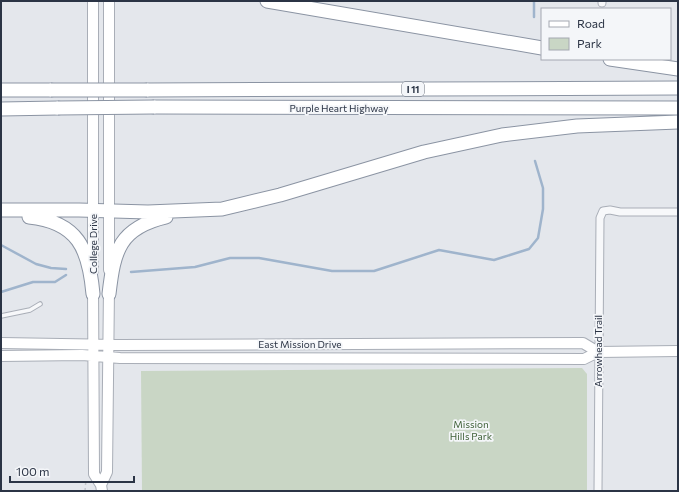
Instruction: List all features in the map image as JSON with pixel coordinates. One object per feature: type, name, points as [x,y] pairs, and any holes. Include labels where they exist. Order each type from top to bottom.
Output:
[{"type":"highway","points":[[267,1],[541,48]]},
{"type":"highway","points":[[617,60],[678,69]]},
{"type":"highway","name":"Purple Heart Highway","points":[[1,90],[678,88]]},
{"type":"highway","name":"Purple Heart Highway","points":[[1,109],[678,108]]},
{"type":"highway","points":[[109,294],[113,260],[121,244],[131,232],[151,221],[200,211],[246,204],[424,152],[502,135],[577,126],[678,122]]},
{"type":"highway","points":[[1,210],[109,210],[125,212],[200,211]]},
{"type":"highway","points":[[1,214],[47,219],[63,226],[85,251],[89,263],[93,294]]},
{"type":"street","name":"College Drive","points":[[93,1],[94,474],[102,488]]},
{"type":"street","name":"College Drive","points":[[102,488],[107,472],[109,358],[109,1]]},
{"type":"street","name":"Arrowhead Trail","points":[[598,491],[599,227],[603,211],[678,212]]},
{"type":"street","name":"East Mission Drive","points":[[1,343],[583,344],[598,352]]},
{"type":"street","name":"East Mission Drive","points":[[1,356],[94,356],[109,358],[584,359],[598,352],[678,351]]},
{"type":"lane","points":[[1,316],[30,310],[40,304]]},
{"type":"green space","name":"Mission Hills Park","points":[[582,368],[587,374],[587,491],[142,491],[141,371]]},
{"type":"waterway","points":[[534,1],[534,17]]},
{"type":"waterway","points":[[131,272],[195,267],[230,258],[259,258],[332,271],[374,271],[439,250],[494,260],[529,249],[538,238],[543,209],[543,188],[535,161]]},
{"type":"waterway","points":[[1,245],[36,264],[51,268],[66,269]]},
{"type":"waterway","points":[[1,292],[33,282],[55,282],[66,275]]}]
